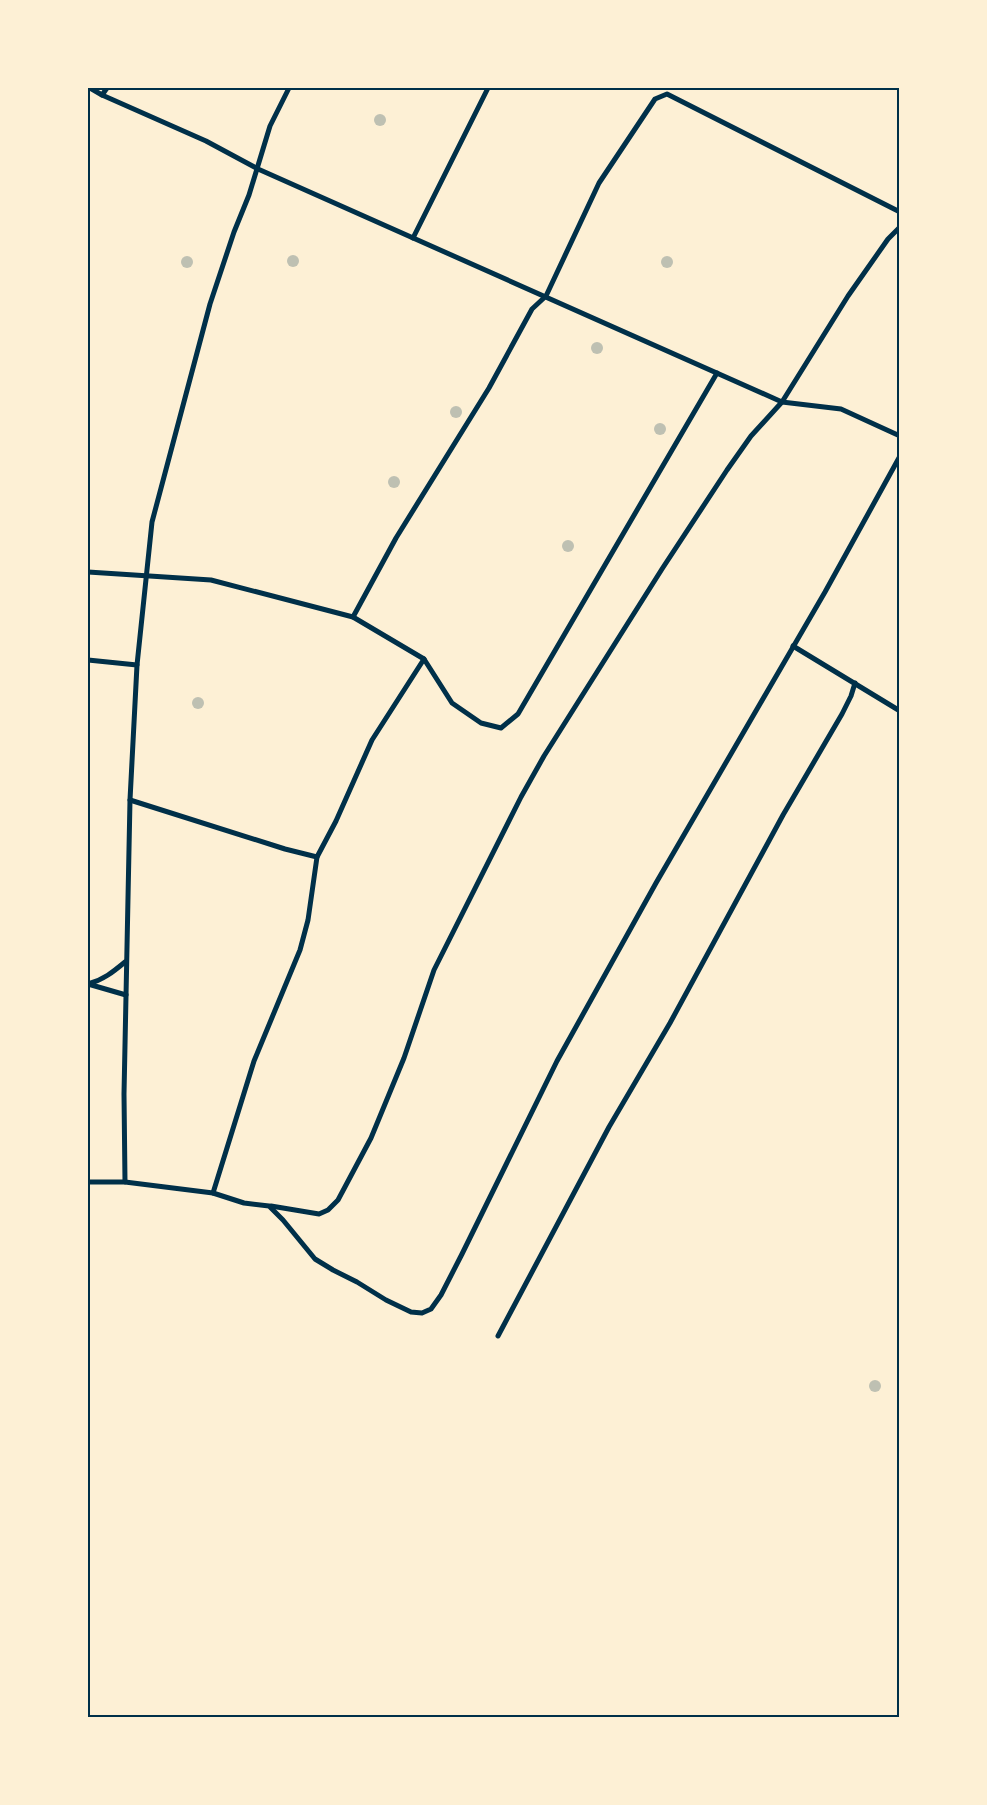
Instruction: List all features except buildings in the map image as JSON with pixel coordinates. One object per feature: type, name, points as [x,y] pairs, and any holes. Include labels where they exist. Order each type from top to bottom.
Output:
[{"type":"street","points":[[90,88],[206,141],[258,169],[782,402],[841,409],[900,436]]},
{"type":"street","points":[[102,95],[108,88]]},
{"type":"street","points":[[125,1182],[125,962],[130,800],[137,665],[152,522],[210,304],[234,232],[258,169],[270,126],[289,88]]},
{"type":"street","points":[[413,238],[488,88]]},
{"type":"street","points":[[352,617],[396,538],[489,388],[532,309],[546,296],[599,183],[655,99],[667,94],[900,212]]},
{"type":"street","points":[[88,1182],[125,1182],[213,1193],[244,1203],[319,1214],[328,1210],[338,1200],[371,1138],[407,1050],[434,970],[521,797],[544,756],[711,494],[752,436],[782,402],[848,296],[888,239],[900,226]]},
{"type":"street","points":[[88,572],[211,580],[352,617],[424,659],[452,703],[481,723],[501,728],[518,714],[717,373]]},
{"type":"street","points":[[269,1206],[315,1259],[411,1312],[422,1313],[432,1309],[441,1295],[556,1061],[656,883],[825,592],[900,456]]},
{"type":"street","points":[[793,646],[900,711]]},
{"type":"street","points":[[213,1193],[254,1061],[300,950],[308,920],[317,857],[336,821],[372,740],[424,659]]},
{"type":"street","points":[[88,660],[137,665]]},
{"type":"street","points":[[498,1336],[609,1127],[670,1023],[783,815],[842,714],[855,683]]},
{"type":"street","points":[[130,800],[285,849],[317,857]]},
{"type":"street","points":[[125,962],[110,974],[88,984],[126,995]]}]
